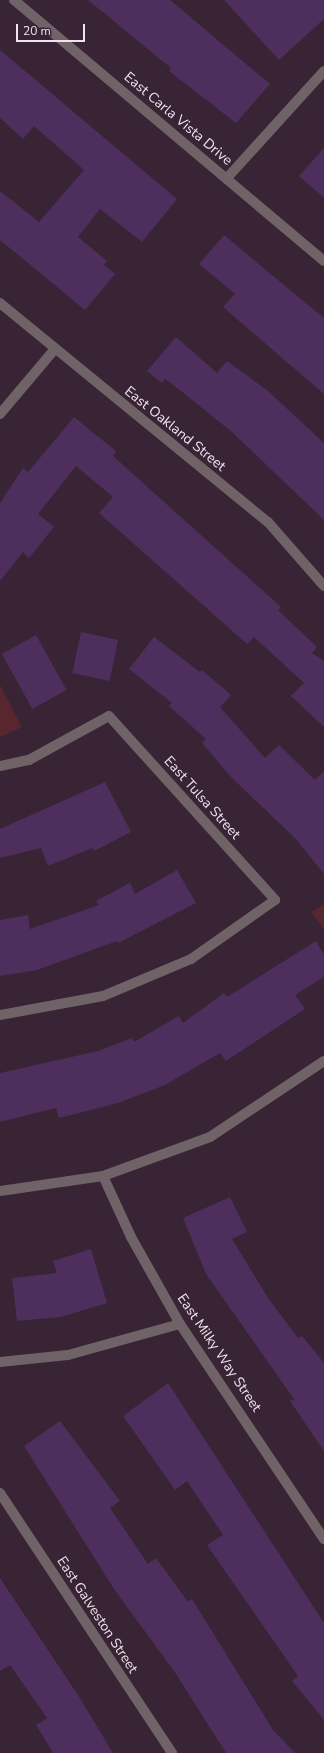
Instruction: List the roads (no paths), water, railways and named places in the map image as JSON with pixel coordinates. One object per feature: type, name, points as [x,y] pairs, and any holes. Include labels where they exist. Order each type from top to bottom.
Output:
[{"type":"street","name":"East Carla Vista Drive","points":[[14,0],[324,261]]},
{"type":"street","points":[[227,178],[324,71]]},
{"type":"street","name":"East Oakland Street","points":[[0,303],[54,350],[268,522],[324,586]]},
{"type":"street","points":[[0,414],[54,350]]},
{"type":"street","name":"East Tulsa Street","points":[[0,766],[29,760],[109,716],[275,900],[190,959],[103,996],[0,1016]]},
{"type":"street","points":[[0,1191],[103,1176],[210,1137],[324,1061]]},
{"type":"street","name":"East Milky Way Street","points":[[103,1176],[131,1237],[180,1324],[324,1539]]},
{"type":"street","points":[[0,1362],[68,1355],[180,1324]]},
{"type":"street","name":"East Galveston Street","points":[[0,1493],[172,1753]]}]
